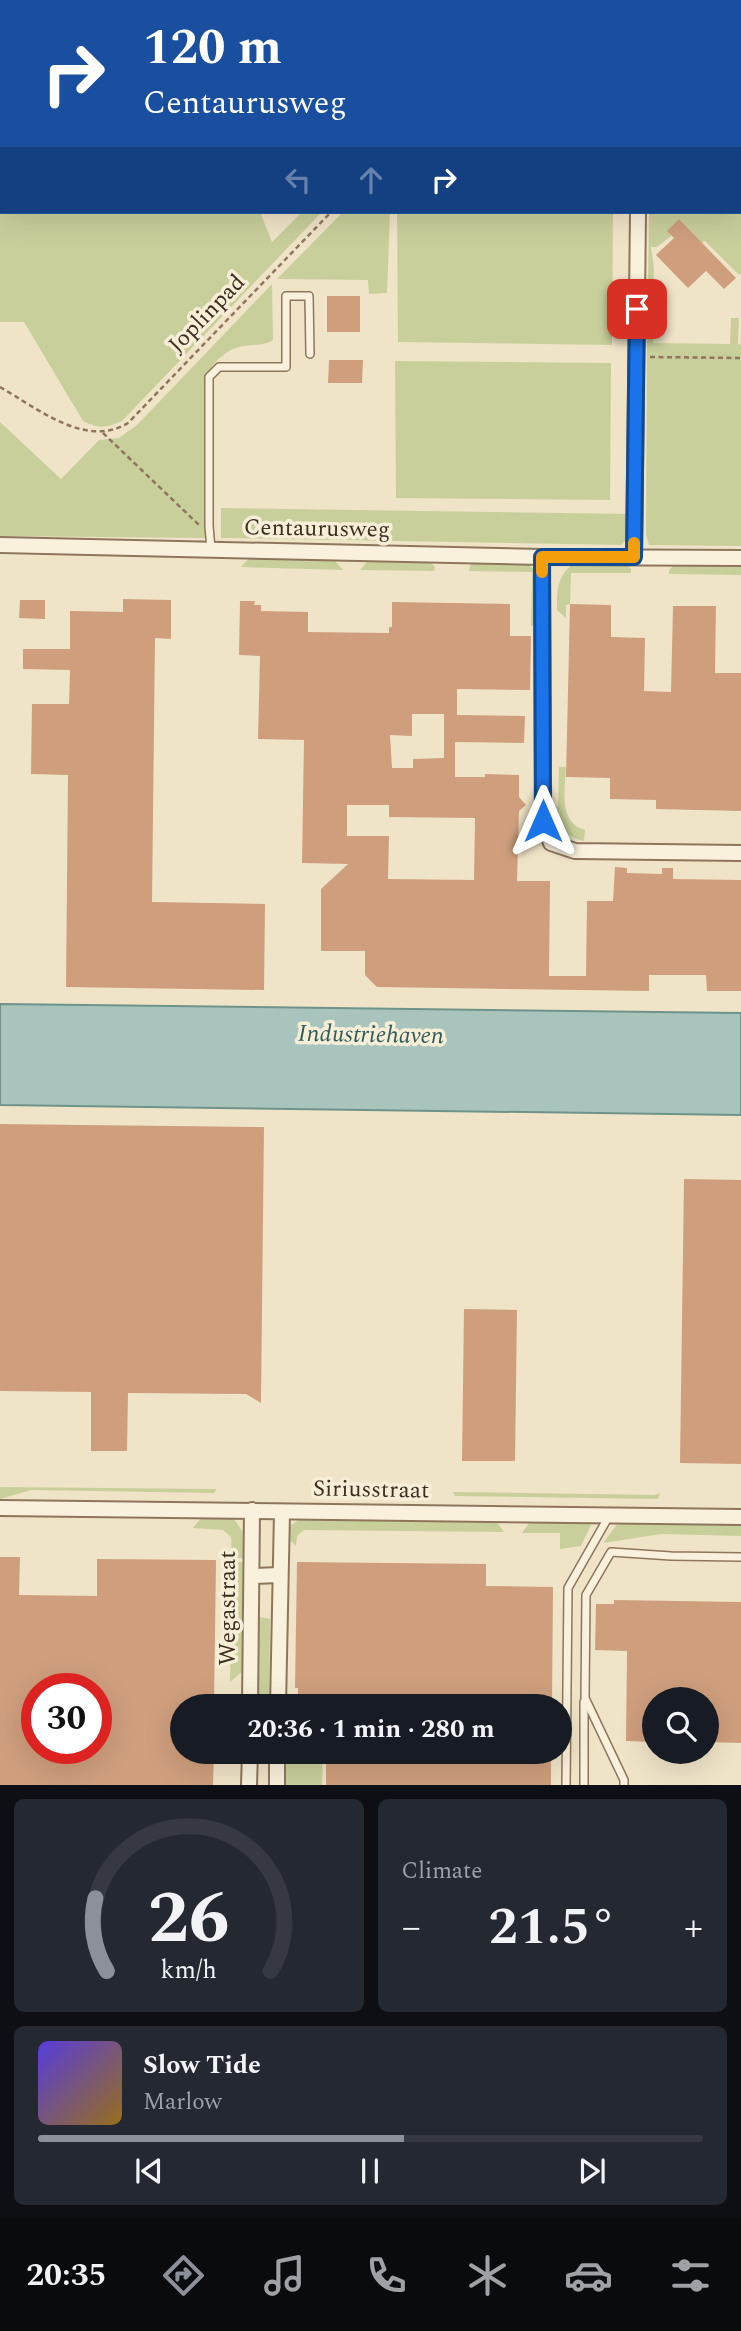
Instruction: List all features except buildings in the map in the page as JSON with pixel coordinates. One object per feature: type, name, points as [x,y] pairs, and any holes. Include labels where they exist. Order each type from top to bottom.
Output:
[{"type":"street","points":[[634,557],[638,214]]},
{"type":"street","name":"Centaurusweg","points":[[0,545],[211,543],[542,557],[741,558]]},
{"type":"street","points":[[542,557],[543,821],[551,843],[575,851],[741,853]]},
{"type":"street","name":"Siriusstraat","points":[[0,1508],[741,1517]]},
{"type":"street","name":"Wegastraat","points":[[250,1694],[252,1510]]},
{"type":"street","points":[[278,1694],[282,1512]]},
{"type":"street","points":[[251,1576],[280,1575]]},
{"type":"street","points":[[249,1785],[250,1764]]},
{"type":"street","points":[[277,1764],[277,1785]]},
{"type":"lane","points":[[211,543],[209,377],[219,367],[286,367],[286,296],[309,296],[310,354]]},
{"type":"lane","points":[[566,1785],[568,1588],[610,1515]]},
{"type":"lane","points":[[584,1785],[586,1595],[611,1552],[671,1556],[741,1556]]},
{"type":"lane","points":[[584,1698],[624,1785]]},
{"type":"path","name":"Joplinpad","points":[[103,433],[118,430],[128,424],[329,214]]},
{"type":"path","points":[[636,357],[741,358]]},
{"type":"path","points":[[0,387],[74,428],[103,433],[211,543]]},
{"type":"green space","points":[[0,214],[261,214],[272,242],[300,214],[320,214],[122,421],[111,425],[102,427],[83,421],[24,322],[0,322]]},
{"type":"green space","points":[[341,214],[390,214],[387,293],[369,294],[368,280],[277,279]]},
{"type":"green space","points":[[397,214],[613,214],[612,345],[398,342]]},
{"type":"green space","points":[[649,214],[741,214],[739,275],[679,219],[672,235],[657,247],[651,247],[654,268],[652,308],[648,309],[644,300],[648,284]]},
{"type":"green space","points":[[272,284],[273,340],[234,349],[219,359],[208,372],[205,538],[0,536],[0,422],[61,479],[99,440],[119,438],[137,425]]},
{"type":"green space","points":[[648,317],[653,319],[653,343],[730,344],[731,318],[739,318],[741,546],[649,545],[646,535],[647,338],[644,323]]},
{"type":"green space","points":[[395,361],[611,363],[610,500],[396,498]]},
{"type":"green space","points":[[221,508],[633,514],[631,536],[621,545],[221,538]]},
{"type":"green space","points":[[252,555],[331,556],[343,570],[241,567]]},
{"type":"green space","points":[[372,556],[425,557],[435,567],[434,571],[360,570]]},
{"type":"green space","points":[[472,558],[514,560],[536,571],[537,626],[531,626],[532,572],[469,571]]},
{"type":"green space","points":[[622,560],[631,569],[631,573],[571,573],[570,604],[566,605],[566,618],[557,610],[559,583],[565,572],[576,562]]},
{"type":"green space","points":[[678,561],[741,561],[741,575],[669,574],[669,570]]},
{"type":"green space","points":[[559,767],[566,767],[564,794],[567,813],[576,826],[585,830],[584,841],[567,833],[557,819],[554,807],[558,806]]},
{"type":"green space","points":[[0,1487],[216,1490],[214,1493],[31,1490],[0,1499]]},
{"type":"green space","points":[[453,1492],[660,1493],[658,1499],[455,1496]]},
{"type":"green space","points":[[202,1517],[234,1519],[243,1532],[245,1558],[232,1558],[231,1537],[223,1530],[193,1528]]},
{"type":"green space","points":[[300,1519],[496,1521],[504,1532],[304,1530],[297,1536],[296,1546],[286,1536],[291,1525]]},
{"type":"green space","points":[[530,1522],[589,1522],[591,1525],[581,1546],[560,1549],[560,1533],[522,1533]]},
{"type":"green space","points":[[618,1523],[741,1525],[741,1536],[661,1534],[603,1543]]},
{"type":"green space","points":[[232,1562],[245,1562],[243,1671],[230,1682]]},
{"type":"green space","points":[[259,1619],[270,1619],[269,1694],[258,1694]]},
{"type":"green space","points":[[283,1764],[323,1764],[322,1785],[283,1785]]},
{"type":"water","name":"Industriehaven","points":[[0,1004],[741,1013],[741,1115],[0,1105]]},
{"type":"slow traffic","points":[[542,572],[542,557],[634,557],[634,543]]},
{"type":"route","points":[[543,821],[542,557],[634,557],[637,309]]}]
